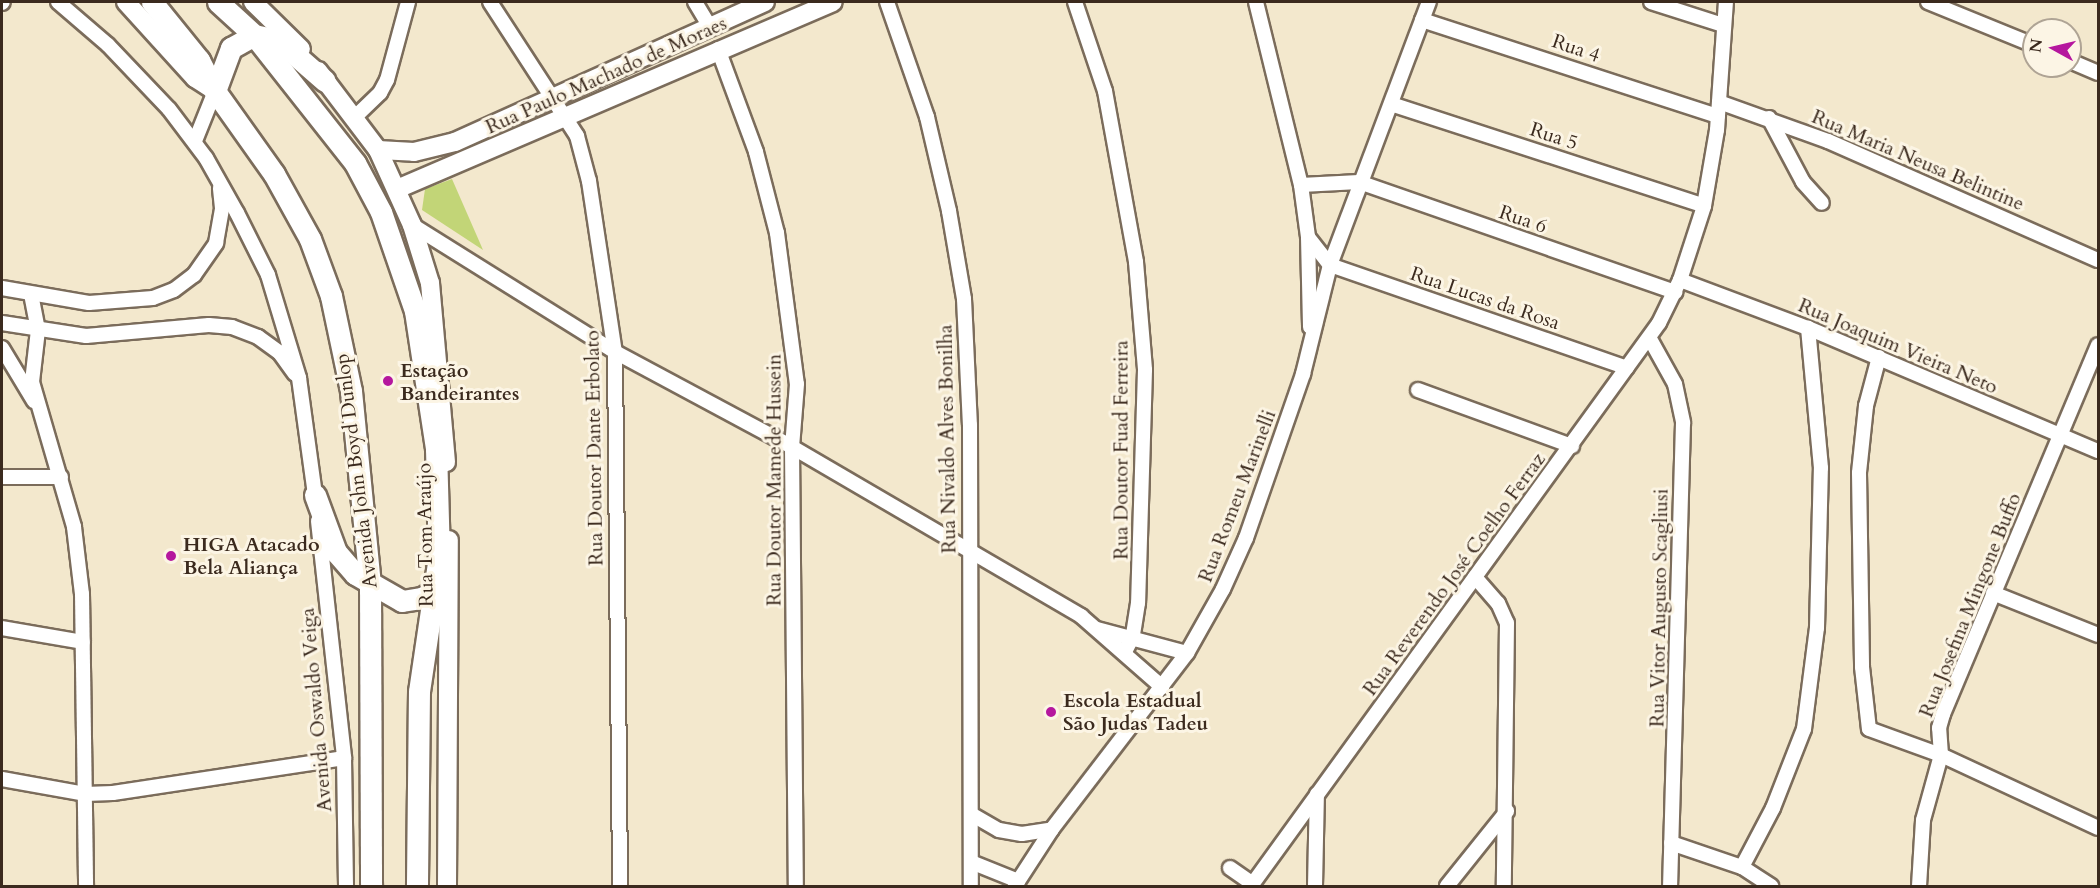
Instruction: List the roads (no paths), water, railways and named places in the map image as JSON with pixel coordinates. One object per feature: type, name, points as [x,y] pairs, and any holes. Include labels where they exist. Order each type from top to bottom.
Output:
[{"type":"main road","points":[[126,2],[195,78],[215,91],[231,48],[254,36],[278,40],[325,81]]},
{"type":"main road","name":"Avenida John Boyd Dunlop","points":[[152,2],[199,60],[215,91],[274,174],[310,239],[331,296],[351,391],[370,584],[371,886]]},
{"type":"main road","points":[[218,2],[254,36],[355,163],[381,212],[414,311],[436,449],[439,556],[436,589],[419,691],[417,886]]},
{"type":"main road","points":[[253,2],[302,50],[355,117],[378,150],[397,189]]},
{"type":"main road","name":"Rua Paulo Machado de Moraes","points":[[378,150],[432,150],[765,2]]},
{"type":"main road","name":"Rua Paulo Machado de Moraes","points":[[397,189],[566,119],[717,49],[833,2]]},
{"type":"main road","name":"Rua Tom Araújo","points":[[397,189],[412,225],[430,283],[444,428],[449,536],[447,886]]},
{"type":"main road","points":[[430,411],[444,428]]},
{"type":"main road","points":[[315,495],[336,552],[345,566],[370,584],[402,600],[422,598],[436,589]]},
{"type":"main road","points":[[439,556],[449,536]]},
{"type":"street","name":"Avenida Oswaldo Veiga","points":[[58,2],[108,45],[195,141],[219,180],[268,275],[299,378],[315,495],[344,758],[346,886]]},
{"type":"street","points":[[355,117],[380,93],[387,80],[408,2]]},
{"type":"street","name":"Rua Doutor Dante Erbolato","points":[[490,2],[577,136],[589,181],[615,352],[620,886]]},
{"type":"street","points":[[695,2],[709,25]]},
{"type":"street","name":"Rua Nivaldo Alves Bonilha","points":[[887,2],[927,117],[950,211],[964,299],[970,425],[971,886]]},
{"type":"street","name":"Rua Doutor Fuad Ferreira","points":[[1075,2],[1105,91],[1136,262],[1144,348],[1140,563],[1133,636],[1125,652]]},
{"type":"street","name":"Rua Romeu Marinelli","points":[[1256,2],[1301,185],[1308,237],[1310,344]]},
{"type":"street","name":"Rua Romeu Marinelli","points":[[1017,884],[1052,830],[1187,653],[1223,589],[1246,538],[1310,344],[1330,265],[1359,182],[1429,2]]},
{"type":"street","points":[[1651,2],[1723,25]]},
{"type":"street","name":"Rua Reverendo José Coelho Ferraz","points":[[1252,885],[1650,339],[1677,286],[1704,206],[1719,109],[1726,2]]},
{"type":"street","points":[[1928,2],[2022,40]]},
{"type":"street","name":"Rua 4","points":[[1422,20],[1719,109]]},
{"type":"street","name":"Rua Doutor Mamede Hussein","points":[[717,49],[756,153],[777,233],[797,384],[792,447],[796,886]]},
{"type":"street","points":[[2082,66],[2098,73]]},
{"type":"street","points":[[195,141],[215,91]]},
{"type":"street","name":"Rua 5","points":[[1391,104],[1704,206]]},
{"type":"street","name":"Rua Maria Neusa Belintine","points":[[1719,109],[1769,118],[2098,260]]},
{"type":"street","points":[[1769,118],[1803,182],[1822,202]]},
{"type":"street","points":[[2,288],[89,303],[153,298],[174,290],[194,275],[216,243],[222,208],[219,180]]},
{"type":"street","points":[[1301,185],[1359,182]]},
{"type":"street","name":"Rua 6","points":[[1359,182],[1677,286]]},
{"type":"street","points":[[412,225],[615,352],[792,447],[1095,628],[1125,652],[1162,687]]},
{"type":"street","points":[[1308,237],[1330,265]]},
{"type":"street","name":"Rua Lucas da Rosa","points":[[1330,265],[1627,368]]},
{"type":"street","name":"Rua Joaquim Vieira Neto","points":[[1677,286],[1808,328],[2061,438],[2098,451]]},
{"type":"street","points":[[32,294],[38,330],[32,365],[37,405],[62,477],[74,527],[83,642],[86,886]]},
{"type":"street","points":[[2,324],[38,330],[109,336],[209,325],[232,327],[258,337],[279,352],[299,378]]},
{"type":"street","points":[[1742,867],[1773,808],[1804,729],[1817,628],[1821,468],[1808,328]]},
{"type":"street","name":"Rua Vitor Augusto Scagliusi","points":[[1650,339],[1675,384],[1683,423],[1670,886]]},
{"type":"street","name":"Rua Josefina Mingone Buffo","points":[[1919,886],[1923,820],[1941,755],[1939,728],[1943,714],[2061,438],[2098,345]]},
{"type":"street","points":[[2,348],[37,405]]},
{"type":"street","points":[[1879,357],[1866,405],[1859,473],[1865,716],[1869,729],[1878,735],[1941,755],[2098,828]]},
{"type":"street","points":[[1418,390],[1572,446]]},
{"type":"street","points":[[2,477],[62,477]]},
{"type":"street","points":[[1475,577],[1498,603],[1507,623],[1507,812],[1504,886]]},
{"type":"street","points":[[1993,593],[2098,635]]},
{"type":"street","points":[[2,628],[83,642]]},
{"type":"street","points":[[1095,628],[1133,636],[1187,653]]},
{"type":"street","points":[[2,779],[85,794],[344,758]]},
{"type":"street","points":[[1315,886],[1317,794]]},
{"type":"street","points":[[1447,886],[1507,812]]},
{"type":"street","points":[[971,814],[999,830],[1022,834],[1052,830]]},
{"type":"street","points":[[1671,843],[1742,867],[1771,886]]},
{"type":"street","points":[[971,862],[1017,884]]},
{"type":"street","points":[[1230,868],[1252,885]]},
{"type":"place","name":"Estação Bandeirantes","points":[[388,381]]},
{"type":"place","name":"HIGA Atacado Bela Aliança","points":[[171,556]]},
{"type":"place","name":"Escola Estadual São Judas Tadeu","points":[[1051,712]]}]
